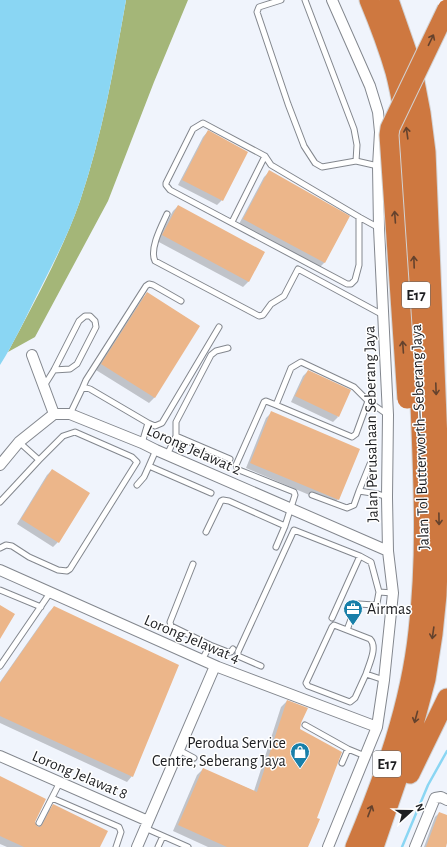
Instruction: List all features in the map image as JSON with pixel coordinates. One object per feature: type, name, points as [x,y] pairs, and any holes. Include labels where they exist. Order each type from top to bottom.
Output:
[{"type":"highway","name":"Jalan Tol Butterworth–Seberang Jaya","points":[[369,0],[395,72],[405,115],[410,154],[423,465],[424,542],[434,634],[426,679],[406,754],[375,845]]},
{"type":"highway","name":"Jalan Tol Butterworth–Seberang Jaya","points":[[355,847],[386,768],[400,724],[411,677],[418,632],[430,595],[439,540],[433,308],[426,152],[421,113],[412,66],[389,0]]},
{"type":"highway","points":[[430,595],[414,520],[389,135],[390,128],[447,9]]},
{"type":"highway","points":[[433,308],[447,333]]},
{"type":"highway","points":[[430,595],[447,558]]},
{"type":"highway","points":[[375,845],[447,698]]},
{"type":"street","name":"Jalan Perusahaan Seberang Jaya","points":[[328,847],[377,727],[384,680],[393,593],[388,552],[388,415],[379,228],[378,166],[380,132],[378,112],[370,86],[332,0]]},
{"type":"street","points":[[0,465],[18,442],[54,414],[43,388],[32,355]]},
{"type":"street","name":"Lorong Jelawat 2","points":[[54,414],[70,414],[142,443],[388,552]]},
{"type":"street","name":"Lorong Jelawat 4","points":[[0,570],[215,666],[377,727]]},
{"type":"street","points":[[137,847],[215,666]]},
{"type":"street","name":"Lorong Jelawat 8","points":[[0,756],[60,782],[147,824]]},
{"type":"street","points":[[415,847],[435,798],[441,797],[447,800]]},
{"type":"lane","points":[[281,0],[259,7],[257,12],[283,90],[304,146],[314,163],[322,167],[356,161],[378,166]]},
{"type":"lane","points":[[305,0],[354,129],[357,145],[356,161]]},
{"type":"lane","points":[[359,217],[359,265],[355,280],[350,284],[170,190],[166,186],[166,183],[193,129],[203,123],[265,156],[271,165],[379,228]]},
{"type":"lane","points":[[232,222],[265,156]]},
{"type":"lane","points":[[167,214],[158,234],[153,255],[155,261],[259,316],[263,315],[271,304],[284,296],[298,269],[384,316]]},
{"type":"lane","points":[[70,414],[86,380],[146,286],[149,284],[153,285],[181,301]]},
{"type":"lane","points":[[43,388],[79,321],[85,316],[90,316],[95,321],[96,327],[77,364],[70,369],[54,370]]},
{"type":"lane","points":[[83,387],[90,389],[148,423],[155,426],[162,423],[220,327]]},
{"type":"lane","points":[[167,454],[176,436],[176,422],[211,355],[216,351],[228,348]]},
{"type":"lane","points":[[276,405],[291,368],[301,362],[354,387],[368,401],[388,415]]},
{"type":"lane","points":[[276,547],[285,526],[295,495],[294,492],[239,470],[236,465],[264,402],[266,401],[352,437],[356,434],[368,401]]},
{"type":"lane","points":[[142,443],[148,423]]},
{"type":"lane","points":[[0,502],[63,436],[75,432],[132,457],[137,462],[70,569],[67,571],[58,570],[29,557],[12,546],[6,545],[0,548]]},
{"type":"lane","points":[[176,436],[230,459]]},
{"type":"lane","points":[[18,442],[39,460]]},
{"type":"lane","points":[[137,485],[144,477],[156,450]]},
{"type":"lane","points":[[312,495],[347,508],[354,505],[370,464]]},
{"type":"lane","points":[[149,466],[211,493]]},
{"type":"lane","points":[[359,491],[387,497]]},
{"type":"lane","points":[[206,532],[221,501],[223,500],[229,501],[285,526]]},
{"type":"lane","points":[[261,666],[238,656],[238,652],[294,530],[360,556],[371,562],[379,592],[377,602],[374,605],[359,604],[356,606],[347,630]]},
{"type":"lane","points":[[332,618],[360,556]]},
{"type":"lane","points":[[193,564],[170,622],[171,626],[228,652],[231,652],[233,649]]},
{"type":"lane","points":[[0,590],[40,607]]},
{"type":"lane","points":[[379,592],[393,593]]},
{"type":"lane","points":[[0,666],[50,593]]},
{"type":"lane","points":[[337,626],[373,641],[374,647],[366,674],[355,698],[350,702],[308,686],[306,683],[332,627],[337,626]]},
{"type":"lane","points":[[202,660],[210,645]]},
{"type":"lane","points":[[366,674],[384,680]]},
{"type":"lane","points":[[305,725],[348,749],[365,756]]},
{"type":"lane","points":[[342,763],[348,749]]},
{"type":"lane","points":[[179,750],[194,758]]},
{"type":"lane","points":[[40,823],[60,782]]},
{"type":"lane","points":[[52,798],[119,827],[121,832],[116,847]]},
{"type":"lane","points":[[147,824],[163,836],[188,847]]},
{"type":"lane","points":[[158,847],[163,836]]},
{"type":"green space","points":[[126,0],[188,0],[154,82],[108,201],[35,337],[8,352],[56,259],[80,201],[101,127]]},
{"type":"water","points":[[0,0],[126,0],[101,127],[80,201],[60,249],[19,331],[0,365]]},
{"type":"building","points":[[208,130],[248,152],[223,201],[182,180]]},
{"type":"building","points":[[269,170],[350,216],[325,263],[243,219]]},
{"type":"building","points":[[178,205],[265,252],[249,282],[162,235]]},
{"type":"building","points":[[147,292],[200,326],[155,398],[101,364]]},
{"type":"building","points":[[308,370],[351,390],[339,417],[295,396]]},
{"type":"building","points":[[271,411],[360,449],[339,500],[250,463]]},
{"type":"building","points":[[52,469],[90,493],[59,543],[21,519]]},
{"type":"building","points":[[0,605],[15,614],[0,639]]},
{"type":"building","points":[[54,606],[179,665],[133,777],[0,716],[0,683]]},
{"type":"building","points":[[287,700],[308,708],[301,723],[300,729],[342,752],[317,818],[320,819],[308,847],[227,847],[178,825],[203,768],[257,792]]},
{"type":"building","points":[[0,776],[46,799],[35,822],[37,826],[40,827],[42,825],[53,804],[108,831],[100,847],[24,847],[0,836]]},
{"type":"building","points":[[439,812],[447,815],[446,847],[426,847]]},
{"type":"waterway","points":[[402,847],[428,785],[447,751]]},
{"type":"place","name":"Airmas","points":[[353,626]]},
{"type":"place","name":"Perodua Service Centre, Seberang Jaya","points":[[300,769]]}]
